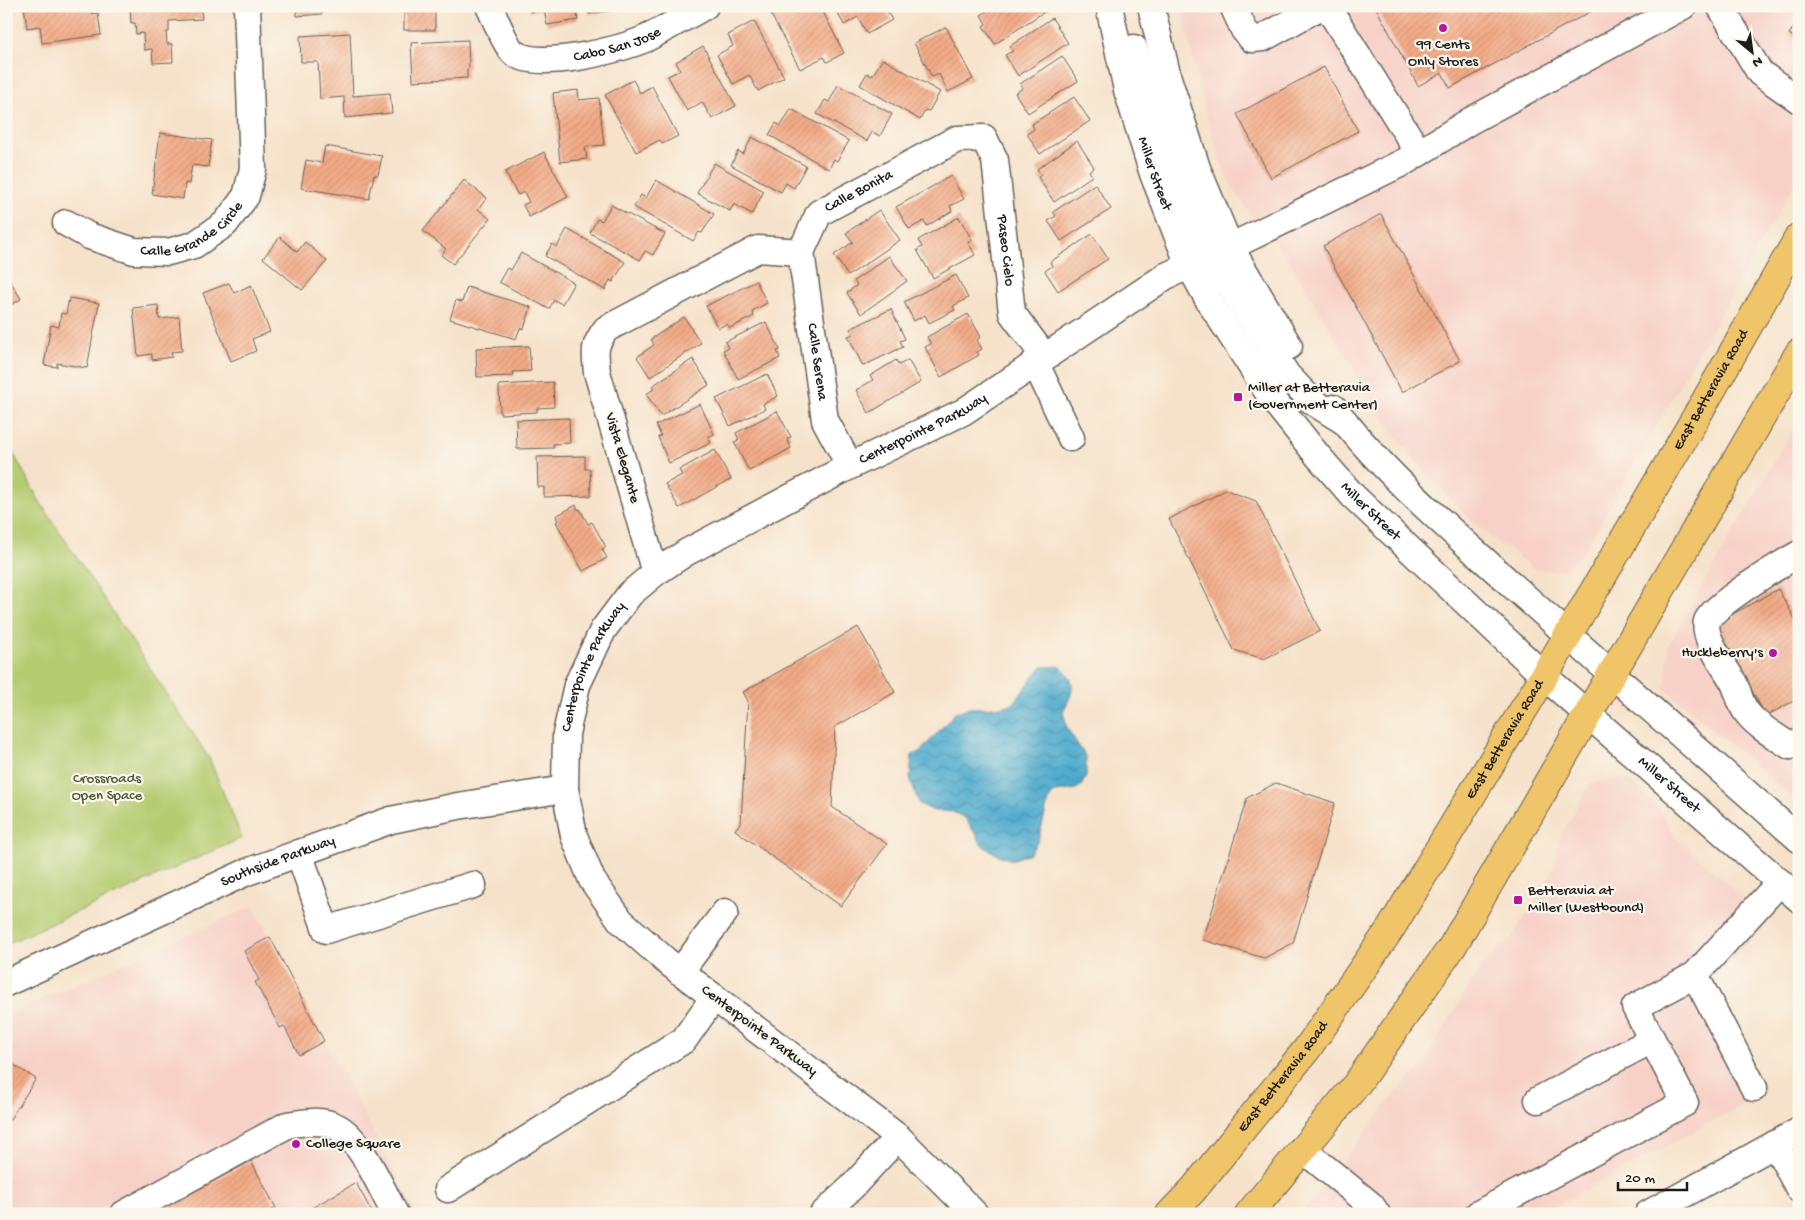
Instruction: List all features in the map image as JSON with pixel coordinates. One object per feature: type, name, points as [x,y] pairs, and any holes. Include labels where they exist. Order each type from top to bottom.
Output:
[{"type":"highway","name":"East Betteravia Road","points":[[1170,1214],[1193,1190],[1306,1049],[1386,936],[1544,676],[1799,237]]},
{"type":"highway","points":[[1249,1214],[1356,1085],[1452,947],[1799,353]]},
{"type":"street","name":"Calle Grande Circle","points":[[66,223],[89,236],[134,251],[168,252],[194,245],[225,224],[246,196],[253,169],[246,6]]},
{"type":"street","name":"Cabo San Jose","points":[[489,6],[513,52],[523,58],[552,60],[603,53],[644,39],[705,6]]},
{"type":"street","name":"Miller Street","points":[[1109,6],[1130,99],[1153,174],[1189,265],[1209,301],[1271,397],[1353,496],[1544,676],[1799,899]]},
{"type":"street","name":"Miller Street","points":[[1116,6],[1138,59],[1151,108],[1184,197],[1202,236],[1214,248],[1230,247]]},
{"type":"street","points":[[1151,6],[1168,78],[1197,168],[1230,247],[1294,354],[1345,422],[1413,495],[1799,839]]},
{"type":"street","points":[[1233,6],[1244,30],[1252,39],[1263,38],[1321,6]]},
{"type":"street","points":[[1326,6],[1419,152]]},
{"type":"street","points":[[1230,247],[1406,160],[1470,121],[1683,6]]},
{"type":"street","points":[[1720,6],[1760,73],[1799,100]]},
{"type":"street","name":"Calle Bonita","points":[[802,252],[819,214],[957,139],[984,138]]},
{"type":"street","name":"Paseo Cielo","points":[[984,138],[995,160],[1012,313],[1039,359],[1071,438]]},
{"type":"street","name":"Vista Elegante","points":[[656,573],[597,372],[596,342],[606,329],[758,249],[802,252]]},
{"type":"street","name":"Calle Serena","points":[[802,252],[825,420],[850,466]]},
{"type":"street","points":[[1189,265],[1202,260],[1216,264],[1287,375],[1314,402],[1345,422]]},
{"type":"street","name":"Centerpointe Parkway","points":[[975,1214],[898,1137],[680,972],[621,921],[592,880],[574,836],[565,788],[566,734],[577,685],[603,630],[630,594],[656,573],[688,552],[850,466],[963,412],[1039,359],[1166,276],[1189,265]]},
{"type":"street","points":[[1797,561],[1763,575],[1712,613],[1708,621],[1707,634],[1734,684],[1748,716],[1790,746],[1799,742]]},
{"type":"street","name":"Southside Parkway","points":[[6,983],[230,879],[391,820],[458,806],[565,788]]},
{"type":"street","points":[[299,853],[326,930],[473,885]]},
{"type":"street","points":[[1478,1214],[1685,1103],[1635,1007],[1695,975],[1780,882]]},
{"type":"street","points":[[680,972],[725,912]]},
{"type":"street","points":[[1695,975],[1754,1088]]},
{"type":"street","points":[[448,1189],[684,1040],[714,997]]},
{"type":"street","points":[[1538,1100],[1652,1040]]},
{"type":"street","points":[[124,1214],[287,1125],[311,1121],[337,1127],[358,1145],[395,1214]]},
{"type":"street","points":[[1648,1214],[1799,1131]]},
{"type":"street","points":[[823,1214],[852,1187],[898,1137]]},
{"type":"street","points":[[1775,1144],[1799,1189]]},
{"type":"street","points":[[1302,1149],[1371,1205],[1377,1214]]},
{"type":"shaded area","points":[[1181,6],[1799,6],[1799,177],[1583,553],[1562,571],[1534,569],[1489,536],[1442,491],[1393,434],[1287,257],[1250,214],[1225,174],[1205,112]]},
{"type":"shaded area","points":[[1799,419],[1799,803],[1665,689],[1668,646]]},
{"type":"shaded area","points":[[1619,777],[1631,782],[1659,809],[1674,835],[1769,922],[1717,976],[1713,985],[1717,997],[1767,1092],[1541,1214],[1301,1214],[1389,1101],[1422,1066],[1483,963],[1510,940],[1543,889],[1555,866],[1559,839],[1590,784]]},
{"type":"shaded area","points":[[253,906],[417,1214],[6,1214],[6,1016]]},
{"type":"green space","name":"Crossroads Open Space","points":[[6,440],[40,502],[209,758],[242,838],[6,944]]},
{"type":"water","points":[[1060,666],[1069,676],[1072,687],[1070,698],[1063,711],[1067,728],[1086,757],[1086,777],[1081,786],[1076,789],[1052,794],[1038,841],[1030,853],[1012,860],[998,855],[983,846],[965,818],[951,811],[934,811],[919,804],[910,778],[912,755],[920,752],[955,713],[967,708],[1001,707],[1013,704],[1041,667]]},
{"type":"building","points":[[24,6],[91,6],[92,14],[98,13],[101,35],[42,43],[40,26],[27,28]]},
{"type":"building","points":[[130,6],[201,6],[202,19],[169,21],[169,32],[166,32],[167,44],[172,44],[173,62],[153,63],[152,49],[144,50],[143,33],[136,34],[135,23],[131,23]]},
{"type":"building","points":[[296,6],[322,6],[322,14],[297,16]]},
{"type":"building","points":[[404,6],[435,6],[435,30],[404,30]]},
{"type":"building","points":[[529,6],[576,6],[578,20],[547,25],[544,9],[530,12]]},
{"type":"building","points":[[588,6],[620,6],[621,9],[589,14]]},
{"type":"building","points":[[779,6],[802,6],[804,10],[811,6],[820,6],[844,53],[827,62],[824,57],[800,69],[769,11]]},
{"type":"building","points":[[834,6],[884,6],[892,20],[867,34],[858,17],[844,25]]},
{"type":"building","points":[[995,6],[1053,6],[995,44],[983,26],[986,24],[981,15]]},
{"type":"building","points":[[1375,6],[1601,6],[1450,88],[1442,73],[1418,86]]},
{"type":"building","points":[[1052,18],[1068,43],[1018,76],[1005,55],[1013,51],[1010,46]]},
{"type":"building","points":[[1799,20],[1799,41],[1789,34]]},
{"type":"building","points":[[754,21],[784,77],[758,91],[749,75],[733,84],[717,55],[733,46],[728,35]]},
{"type":"building","points":[[946,27],[973,79],[948,92],[939,74],[932,77],[914,43]]},
{"type":"building","points":[[350,33],[353,96],[390,93],[392,113],[345,118],[344,97],[320,99],[318,62],[301,62],[300,36]]},
{"type":"building","points":[[468,40],[469,68],[467,69],[467,78],[413,81],[411,43]]},
{"type":"building","points":[[703,46],[736,106],[712,119],[702,102],[687,111],[668,76],[680,70],[676,62]]},
{"type":"building","points":[[1062,56],[1078,81],[1028,113],[1015,93],[1023,88],[1020,84]]},
{"type":"building","points":[[883,59],[940,92],[929,111],[925,110],[920,120],[860,85],[867,73],[872,76]]},
{"type":"building","points":[[1324,67],[1358,131],[1271,178],[1237,114]]},
{"type":"building","points":[[633,80],[640,93],[652,86],[678,136],[662,144],[660,140],[636,152],[605,95]]},
{"type":"building","points":[[838,85],[892,114],[880,136],[872,132],[867,141],[817,114],[825,100],[829,102]]},
{"type":"building","points":[[578,90],[579,100],[599,98],[604,145],[585,147],[587,159],[560,162],[553,93]]},
{"type":"building","points":[[1074,97],[1090,121],[1040,154],[1027,134],[1034,129],[1032,124]]},
{"type":"building","points":[[791,109],[849,141],[837,161],[834,159],[829,169],[769,135],[776,123],[781,126]]},
{"type":"building","points":[[160,133],[212,140],[208,167],[192,165],[189,184],[185,183],[183,199],[152,194]]},
{"type":"building","points":[[752,137],[806,166],[794,188],[786,183],[781,192],[731,165],[738,151],[743,154]]},
{"type":"building","points":[[1077,141],[1094,167],[1089,171],[1092,176],[1054,202],[1038,177],[1041,175],[1037,169]]},
{"type":"building","points":[[325,146],[382,156],[378,175],[374,175],[369,199],[301,188],[306,160],[322,163]]},
{"type":"building","points":[[544,152],[568,197],[529,217],[523,205],[529,202],[524,192],[518,195],[505,172]]},
{"type":"building","points":[[714,163],[764,191],[752,214],[734,204],[730,211],[697,193]]},
{"type":"building","points":[[951,176],[964,199],[950,206],[952,211],[927,226],[924,221],[909,229],[896,207]]},
{"type":"building","points":[[464,180],[487,198],[478,209],[490,219],[453,264],[441,255],[446,249],[423,231]]},
{"type":"building","points":[[656,180],[714,214],[702,233],[699,232],[693,241],[634,207],[641,195],[646,198]]},
{"type":"building","points":[[1095,184],[1111,209],[1061,241],[1048,221],[1056,216],[1053,212]]},
{"type":"building","points":[[611,205],[665,234],[653,255],[645,251],[640,260],[590,233],[597,219],[602,221]]},
{"type":"building","points":[[879,210],[900,240],[848,276],[834,255],[853,242],[846,233]]},
{"type":"building","points":[[1381,214],[1460,361],[1402,392],[1323,246]]},
{"type":"building","points":[[959,217],[972,240],[968,242],[975,255],[933,278],[917,250],[922,247],[918,240]]},
{"type":"building","points":[[567,229],[625,262],[613,282],[610,280],[605,290],[545,256],[552,244],[557,247]]},
{"type":"building","points":[[1092,234],[1108,259],[1058,291],[1045,271],[1052,266],[1050,262]]},
{"type":"building","points":[[280,237],[297,252],[305,242],[327,261],[302,290],[263,258]]},
{"type":"building","points":[[521,253],[574,283],[562,304],[554,300],[549,309],[499,282],[507,268],[511,270]]},
{"type":"building","points":[[889,256],[907,281],[861,314],[847,293],[857,285],[854,281]]},
{"type":"building","points":[[6,274],[21,299],[6,308]]},
{"type":"building","points":[[956,275],[968,298],[953,306],[955,310],[929,323],[925,315],[914,321],[904,302]]},
{"type":"building","points":[[756,281],[767,303],[752,311],[754,316],[730,328],[727,324],[718,328],[706,306]]},
{"type":"building","points":[[229,283],[234,293],[251,285],[270,332],[252,339],[256,351],[231,361],[203,293]]},
{"type":"building","points":[[467,287],[531,307],[524,329],[520,328],[516,339],[450,319],[456,300],[462,302]]},
{"type":"building","points":[[69,298],[99,303],[87,368],[57,363],[57,367],[44,365],[51,325],[59,327],[61,313],[66,314]]},
{"type":"building","points":[[158,305],[159,319],[179,317],[182,351],[171,352],[172,357],[152,360],[152,354],[138,356],[133,308]]},
{"type":"building","points":[[891,309],[905,339],[900,341],[903,347],[863,366],[848,336],[853,334],[850,329]]},
{"type":"building","points":[[968,314],[981,337],[977,340],[982,349],[977,352],[979,355],[941,377],[925,347],[931,344],[927,337]]},
{"type":"building","points":[[684,317],[701,343],[650,377],[637,357],[654,345],[651,339]]},
{"type":"building","points":[[766,322],[780,350],[777,351],[780,358],[738,379],[723,350],[728,348],[725,342]]},
{"type":"building","points":[[529,346],[531,371],[513,372],[514,376],[477,377],[476,348]]},
{"type":"building","points":[[693,359],[709,385],[661,416],[646,394],[654,389],[652,386]]},
{"type":"building","points":[[896,360],[899,365],[908,360],[921,382],[869,413],[856,390],[873,380],[870,376]]},
{"type":"building","points":[[767,374],[778,396],[763,404],[765,409],[730,426],[716,399]]},
{"type":"building","points":[[553,382],[554,407],[537,408],[537,412],[500,414],[499,385]]},
{"type":"building","points":[[700,404],[714,434],[708,437],[711,443],[669,463],[658,437],[661,436],[656,425]]},
{"type":"building","points":[[777,411],[791,437],[787,439],[791,448],[749,471],[734,442],[739,440],[736,433]]},
{"type":"building","points":[[569,418],[570,443],[553,444],[554,448],[517,449],[516,420]]},
{"type":"building","points":[[715,450],[731,479],[679,508],[665,484],[682,475],[679,470]]},
{"type":"building","points":[[585,456],[585,469],[590,469],[591,496],[544,497],[544,487],[538,487],[537,457]]},
{"type":"building","points":[[1226,490],[1256,501],[1320,631],[1264,659],[1234,650],[1169,519]]},
{"type":"building","points":[[576,505],[588,524],[592,522],[606,547],[602,549],[607,558],[583,571],[556,522],[558,521],[556,516]]},
{"type":"building","points":[[1778,589],[1799,626],[1799,698],[1766,716],[1715,624]]},
{"type":"building","points":[[858,627],[895,692],[835,727],[832,807],[887,844],[841,906],[735,830],[741,822],[748,701],[743,692]]},
{"type":"building","points":[[1276,783],[1335,803],[1293,943],[1264,958],[1203,940],[1247,798]]},
{"type":"building","points":[[270,937],[324,1041],[299,1055],[284,1026],[280,1028],[255,982],[259,980],[244,951]]},
{"type":"building","points":[[6,1060],[36,1079],[6,1125]]},
{"type":"building","points":[[251,1161],[276,1208],[268,1212],[269,1214],[152,1214]]},
{"type":"building","points":[[356,1183],[373,1214],[308,1214],[306,1211]]},
{"type":"place","name":"99 Cents Only Stores","points":[[1443,28]]},
{"type":"place","name":"Miller at Betteravia (Government Center)","points":[[1238,397]]},
{"type":"place","name":"Huckleberry's","points":[[1773,653]]},
{"type":"place","name":"Betteravia at Miller (Westbound)","points":[[1518,900]]},
{"type":"place","name":"College Square","points":[[296,1144]]}]
